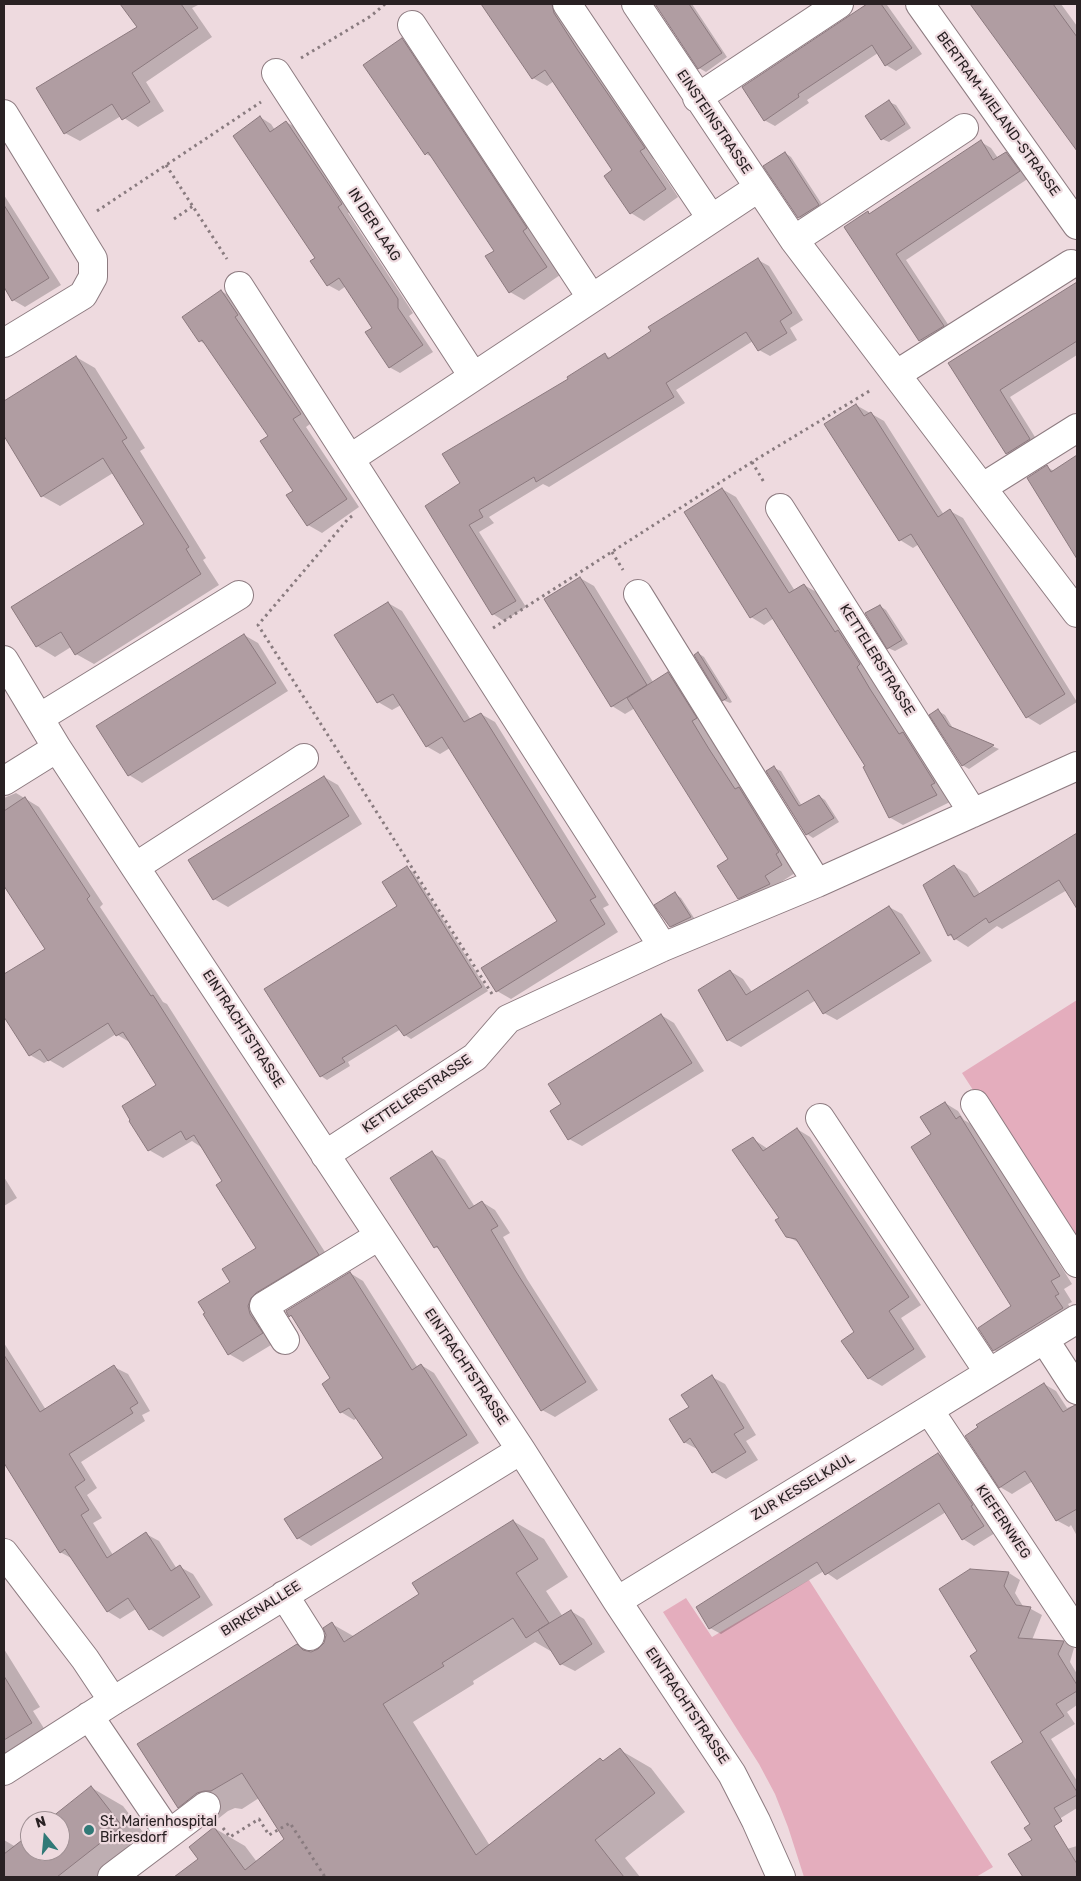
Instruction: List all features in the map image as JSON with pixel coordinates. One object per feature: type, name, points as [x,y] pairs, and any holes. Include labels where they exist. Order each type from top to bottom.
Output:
[{"type":"street","points":[[567,4],[711,218]]},
{"type":"street","name":"EINSTEINSTRASSE","points":[[636,4],[697,98],[794,240],[1076,608]]},
{"type":"street","points":[[697,98],[839,4]]},
{"type":"street","name":"BERTRAM-WIELAND-STRASSE","points":[[920,4],[1077,224]]},
{"type":"street","points":[[412,25],[592,298]]},
{"type":"street","name":"IN DER LAAG","points":[[276,73],[473,376]]},
{"type":"street","points":[[4,114],[93,259],[93,277],[83,295],[4,343]]},
{"type":"street","points":[[794,240],[964,128]]},
{"type":"street","points":[[351,458],[758,188]]},
{"type":"street","points":[[897,374],[1071,264]]},
{"type":"street","points":[[239,286],[663,947]]},
{"type":"street","points":[[983,487],[1077,428]]},
{"type":"street","name":"KETTELERSTRASSE","points":[[780,508],[974,813]]},
{"type":"street","points":[[638,594],[817,883]]},
{"type":"street","points":[[39,718],[239,595]]},
{"type":"street","name":"EINTRACHTSTRASSE","points":[[4,660],[57,748],[521,1450],[617,1601],[732,1774],[756,1820],[781,1877]]},
{"type":"street","points":[[4,781],[57,748]]},
{"type":"street","points":[[135,866],[304,758]]},
{"type":"street","name":"KETTELERSTRASSE","points":[[325,1155],[474,1057],[508,1019],[663,947],[817,883],[1077,766]]},
{"type":"street","points":[[975,1104],[1077,1263]]},
{"type":"street","points":[[820,1118],[989,1373]]},
{"type":"street","points":[[285,1340],[264,1306],[379,1236]]},
{"type":"street","name":"ZUR KESSELKAUL","points":[[617,1601],[1077,1318]]},
{"type":"street","points":[[1044,1339],[1077,1390]]},
{"type":"street","name":"KIEFERNWEG","points":[[928,1410],[1077,1633]]},
{"type":"street","name":"BIRKENALLEE","points":[[4,1771],[113,1700],[521,1450]]},
{"type":"street","points":[[4,1553],[85,1659],[113,1700]]},
{"type":"street","points":[[278,1598],[304,1639]]},
{"type":"street","points":[[89,1716],[169,1834]]},
{"type":"street","points":[[112,1877],[206,1806]]},
{"type":"path","points":[[74,226],[259,104],[266,96],[269,81],[276,73],[371,16],[385,4]]},
{"type":"path","points":[[166,165],[236,275],[239,286]]},
{"type":"path","points":[[174,219],[193,206]]},
{"type":"path","points":[[469,644],[752,462],[897,374]]},
{"type":"path","points":[[378,501],[348,519],[258,625],[508,1019]]},
{"type":"path","points":[[206,1806],[230,1838],[259,1818],[269,1835],[290,1823],[324,1877]]},
{"type":"shaded area","points":[[1077,1000],[1077,1251],[962,1073]]},
{"type":"shaded area","points":[[809,1580],[993,1867],[976,1877],[804,1877],[775,1794],[759,1764],[663,1612],[686,1598],[712,1637]]},
{"type":"building","points":[[120,4],[181,4],[198,28],[132,73],[150,102],[122,120],[112,104],[64,134],[36,88],[137,27]]},
{"type":"building","points":[[481,4],[552,4],[554,13],[577,49],[645,148],[640,151],[666,189],[630,214],[604,176],[612,170],[545,70],[532,79]]},
{"type":"building","points":[[655,4],[689,4],[722,53],[698,69]]},
{"type":"building","points":[[867,4],[881,4],[912,48],[885,66],[872,45],[798,94],[799,97],[764,121],[742,87]]},
{"type":"building","points":[[970,4],[1053,4],[1077,37],[1077,151]]},
{"type":"building","points":[[402,38],[527,228],[523,231],[547,267],[509,293],[485,256],[494,251],[428,152],[425,155],[363,65]]},
{"type":"building","points":[[889,100],[905,124],[881,140],[865,116]]},
{"type":"building","points":[[260,116],[270,132],[286,121],[342,204],[338,207],[398,299],[398,308],[423,345],[389,368],[365,332],[372,328],[339,278],[327,286],[310,261],[315,258],[233,136]]},
{"type":"building","points":[[981,140],[993,160],[1006,152],[1020,171],[896,254],[944,326],[919,341],[844,227],[868,211],[869,214]]},
{"type":"building","points":[[785,152],[819,205],[798,218],[763,166]]},
{"type":"building","points":[[4,205],[49,278],[12,301],[4,287]]},
{"type":"building","points":[[758,258],[792,313],[780,321],[787,333],[758,351],[746,332],[666,383],[674,397],[536,482],[534,477],[479,510],[483,517],[469,525],[516,601],[492,615],[425,506],[460,483],[442,454],[568,379],[567,377],[605,353],[608,359],[651,331],[648,327]]},
{"type":"building","points":[[1077,282],[1077,341],[1000,390],[1030,439],[1006,454],[948,363]]},
{"type":"building","points":[[221,290],[238,315],[235,317],[301,414],[293,419],[347,499],[307,526],[286,495],[293,491],[260,441],[268,436],[202,340],[199,342],[182,317]]},
{"type":"building","points":[[76,356],[127,438],[122,441],[189,547],[186,549],[201,574],[75,655],[61,632],[36,647],[11,607],[144,524],[103,458],[41,497],[4,436],[4,401]]},
{"type":"building","points":[[856,404],[864,416],[871,412],[938,517],[950,509],[1065,694],[1026,718],[911,534],[899,541],[824,424]]},
{"type":"building","points":[[1077,455],[1077,559],[1027,478],[1047,465],[1051,472]]},
{"type":"building","points":[[722,488],[789,593],[804,584],[835,632],[838,630],[860,664],[857,667],[870,689],[899,734],[903,732],[935,783],[931,785],[937,795],[889,818],[863,767],[865,766],[766,608],[750,618],[684,512]]},
{"type":"building","points":[[580,577],[647,685],[611,707],[544,599]]},
{"type":"building","points":[[388,602],[464,722],[481,713],[596,897],[590,900],[605,924],[496,992],[481,968],[557,921],[442,737],[426,747],[393,694],[377,703],[334,635]]},
{"type":"building","points":[[880,605],[902,640],[887,649],[865,613]]},
{"type":"building","points":[[244,634],[276,683],[128,776],[96,726]]},
{"type":"building","points":[[698,652],[727,698],[722,701],[694,655]]},
{"type":"building","points":[[668,672],[697,718],[692,721],[709,749],[735,789],[739,787],[779,852],[776,854],[782,865],[765,876],[770,884],[738,899],[717,866],[728,859],[627,698]]},
{"type":"building","points":[[938,709],[949,726],[994,745],[962,766],[929,715]]},
{"type":"building","points":[[774,766],[799,806],[819,795],[834,818],[806,835],[766,771]]},
{"type":"building","points":[[324,776],[349,816],[213,900],[188,860]]},
{"type":"building","points":[[25,797],[90,896],[87,899],[151,996],[153,995],[319,1255],[256,1293],[251,1298],[248,1306],[250,1314],[263,1333],[228,1355],[203,1314],[205,1313],[198,1302],[230,1282],[222,1269],[256,1248],[216,1185],[222,1181],[194,1135],[186,1140],[181,1131],[148,1151],[122,1106],[156,1085],[123,1032],[116,1036],[108,1023],[48,1061],[40,1049],[29,1056],[4,1017],[4,974],[45,949],[4,886],[4,811]]},
{"type":"building","points":[[1077,833],[1077,909],[1059,880],[989,923],[986,918],[954,940],[951,934],[948,936],[923,885],[954,865],[974,897]]},
{"type":"building","points":[[407,866],[482,987],[404,1036],[396,1025],[342,1058],[345,1062],[320,1077],[264,989],[397,906],[382,882]]},
{"type":"building","points":[[675,892],[691,917],[670,927],[654,905]]},
{"type":"building","points":[[889,906],[920,953],[823,1014],[808,990],[727,1041],[698,990],[730,970],[746,995]]},
{"type":"building","points":[[661,1014],[692,1063],[568,1140],[550,1111],[561,1104],[548,1084]]},
{"type":"building","points":[[945,1102],[956,1119],[960,1116],[1060,1276],[1051,1281],[1059,1294],[1055,1296],[1063,1308],[993,1351],[978,1328],[1011,1306],[911,1147],[931,1134],[920,1117]]},
{"type":"building","points":[[797,1128],[909,1297],[889,1311],[914,1349],[868,1379],[841,1341],[854,1332],[796,1239],[786,1237],[775,1220],[779,1218],[732,1150],[753,1137],[763,1151]]},
{"type":"building","points":[[432,1151],[469,1209],[482,1201],[498,1226],[491,1230],[586,1382],[541,1411],[437,1246],[434,1248],[390,1178]]},
{"type":"building","points":[[350,1272],[412,1370],[421,1364],[467,1435],[297,1539],[284,1519],[383,1458],[349,1408],[340,1413],[322,1384],[330,1378],[291,1315],[289,1317],[286,1311]]},
{"type":"building","points":[[4,1355],[40,1412],[114,1365],[138,1403],[130,1408],[133,1413],[69,1454],[85,1480],[75,1487],[89,1510],[81,1515],[107,1558],[146,1532],[171,1571],[180,1565],[200,1597],[149,1630],[128,1598],[107,1612],[65,1549],[60,1553],[4,1463]]},
{"type":"building","points":[[712,1375],[744,1428],[734,1434],[746,1452],[712,1473],[690,1438],[684,1443],[669,1419],[689,1407],[681,1395]]},
{"type":"building","points":[[1044,1383],[1063,1412],[1075,1405],[1077,1406],[1077,1509],[1056,1521],[1025,1471],[999,1488],[965,1436],[978,1427],[976,1425]]},
{"type":"building","points":[[938,1453],[973,1505],[971,1506],[984,1526],[962,1540],[939,1503],[825,1575],[817,1562],[709,1629],[696,1607]]},
{"type":"building","points":[[513,1520],[538,1559],[516,1573],[549,1623],[526,1638],[513,1618],[442,1663],[444,1666],[383,1704],[476,1855],[600,1758],[603,1761],[620,1748],[655,1793],[595,1840],[624,1877],[174,1877],[198,1859],[189,1847],[214,1827],[245,1870],[284,1839],[242,1773],[211,1791],[197,1793],[178,1808],[137,1744],[297,1644],[303,1650],[311,1652],[318,1649],[324,1643],[326,1635],[323,1628],[332,1622],[344,1642],[419,1594],[412,1583]]},
{"type":"building","points":[[970,1569],[1009,1572],[1004,1586],[1016,1605],[1031,1607],[1018,1638],[1064,1641],[1058,1654],[1077,1685],[1077,1691],[1056,1704],[1064,1716],[1040,1732],[1077,1792],[1077,1795],[1054,1808],[1062,1821],[1054,1826],[1077,1864],[1077,1877],[1023,1877],[1008,1854],[1032,1840],[1024,1828],[1030,1824],[991,1762],[1023,1742],[970,1656],[977,1651],[939,1589]]},
{"type":"building","points":[[571,1610],[592,1644],[560,1665],[538,1630]]},
{"type":"building","points":[[4,1676],[32,1723],[4,1740]]},
{"type":"building","name":"St. Marienhospital Birkesdorf","points":[[91,1786],[122,1826],[57,1877],[4,1877],[4,1854],[20,1842],[20,1861],[70,1861],[70,1811],[60,1811]]},
{"type":"place","name":"St. Marienhospital Birkesdorf","points":[[89,1830]]}]
